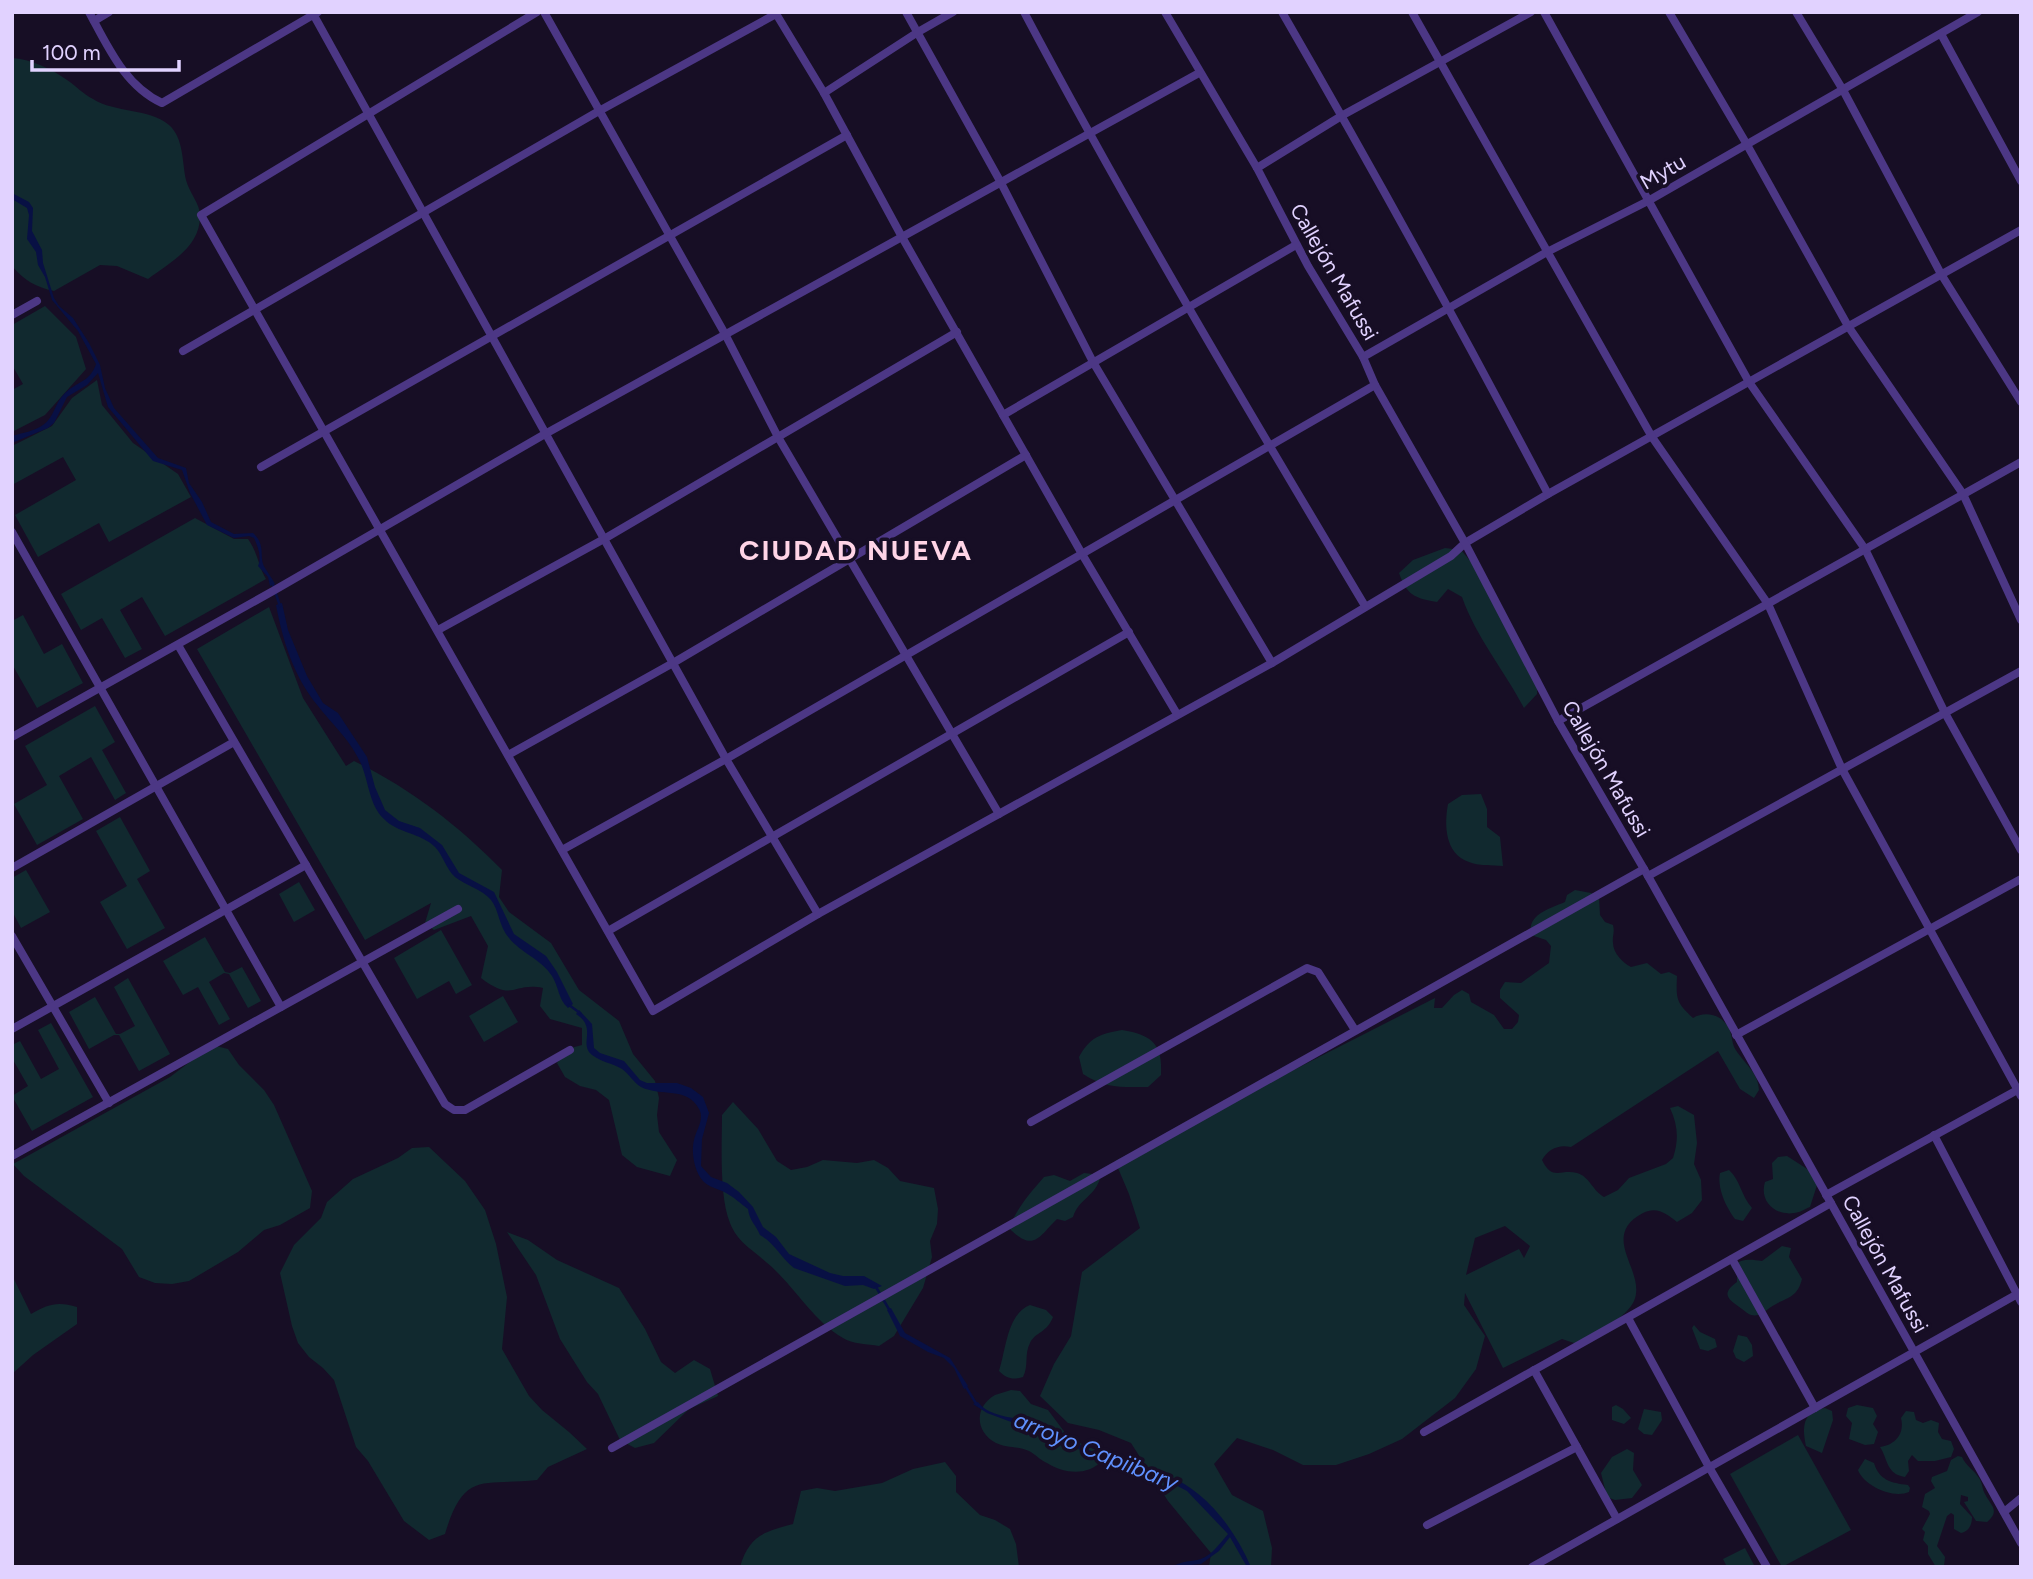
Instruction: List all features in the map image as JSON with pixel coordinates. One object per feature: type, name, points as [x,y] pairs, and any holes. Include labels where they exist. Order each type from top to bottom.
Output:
[{"type":"street","points":[[89,12],[119,68],[147,96],[162,103],[314,13],[422,214],[726,759],[818,914]]},
{"type":"street","points":[[94,21],[109,12]]},
{"type":"street","points":[[537,12],[201,215],[653,1011],[818,914],[1272,663],[1451,556],[1465,543],[1548,494],[2021,230]]},
{"type":"street","points":[[544,12],[725,334],[778,437],[999,814]]},
{"type":"street","points":[[906,12],[1000,181],[1093,362],[1272,663]]},
{"type":"street","points":[[824,93],[953,12]]},
{"type":"street","points":[[1024,12],[1088,134],[1187,307],[1365,606]]},
{"type":"street","name":"Callejón Mafussi","points":[[1165,12],[1257,168],[1296,245],[1363,357],[1375,385],[1465,543],[1558,721],[1646,872],[2021,1543]]},
{"type":"street","points":[[1282,12],[1451,309],[1548,494]]},
{"type":"street","points":[[1412,12],[1652,437],[1768,604],[1842,769],[2020,1091],[1934,1135],[1732,1259],[1424,1432]]},
{"type":"street","points":[[1257,168],[1343,115],[1531,12]]},
{"type":"street","points":[[1544,12],[1749,382],[1866,549],[1945,713],[2021,850]]},
{"type":"street","points":[[1669,12],[1848,326],[1964,494],[2021,620]]},
{"type":"street","points":[[1796,12],[1843,90],[1941,274],[2021,402]]},
{"type":"street","name":"Mytu","points":[[1363,357],[1547,252],[1648,201],[1978,12]]},
{"type":"street","points":[[183,351],[599,111],[776,13],[824,93],[1082,554],[1177,714]]},
{"type":"street","points":[[1941,34],[2021,181]]},
{"type":"street","points":[[12,737],[545,434],[1199,73]]},
{"type":"street","points":[[261,467],[847,135]]},
{"type":"street","points":[[1003,415],[1296,245]]},
{"type":"street","points":[[12,315],[37,301]]},
{"type":"street","points":[[438,629],[604,539],[957,332]]},
{"type":"street","points":[[562,850],[726,759],[1375,385]]},
{"type":"street","points":[[509,755],[673,663],[1026,455]]},
{"type":"street","points":[[1558,721],[2021,462]]},
{"type":"street","points":[[12,532],[281,1007]]},
{"type":"street","points":[[608,931],[1129,632]]},
{"type":"street","points":[[178,645],[445,1104],[454,1110],[464,1110],[570,1050]]},
{"type":"street","points":[[612,1448],[1355,1030],[2021,671]]},
{"type":"street","points":[[12,868],[234,743]]},
{"type":"street","points":[[12,1029],[306,865]]},
{"type":"street","points":[[1737,1035],[2021,879]]},
{"type":"street","points":[[12,1156],[458,909]]},
{"type":"street","points":[[12,936],[109,1103]]},
{"type":"street","points":[[1031,1122],[1307,968],[1318,972],[1355,1030]]},
{"type":"street","points":[[1532,1567],[1914,1352],[2019,1296],[1934,1135]]},
{"type":"street","points":[[1732,1259],[1815,1408]]},
{"type":"street","points":[[1628,1318],[1767,1567]]},
{"type":"street","points":[[1534,1370],[1617,1519]]},
{"type":"street","points":[[1427,1525],[1577,1447]]},
{"type":"street","points":[[2004,1512],[2021,1498]]},
{"type":"green space","points":[[12,58],[41,65],[102,103],[152,116],[174,130],[180,144],[186,180],[200,211],[199,226],[190,245],[148,279],[117,266],[100,265],[54,291],[31,283],[12,266]]},
{"type":"green space","points":[[45,306],[76,337],[86,369],[45,415],[12,432],[12,390],[23,384],[12,365],[12,325]]},
{"type":"green space","points":[[97,380],[102,405],[133,443],[178,474],[191,497],[109,542],[99,523],[38,557],[15,515],[76,480],[63,457],[12,485],[12,446],[52,426],[72,398]]},
{"type":"green space","points":[[195,518],[234,539],[248,539],[266,579],[165,636],[142,597],[120,610],[142,649],[125,658],[102,618],[81,630],[61,594]]},
{"type":"green space","points":[[1445,548],[1461,550],[1483,576],[1509,636],[1538,677],[1537,694],[1524,708],[1475,626],[1462,597],[1448,589],[1437,602],[1422,599],[1408,591],[1402,580],[1399,573],[1413,560]]},
{"type":"green space","points":[[269,607],[303,698],[346,766],[354,761],[395,784],[451,823],[485,854],[502,870],[499,897],[509,912],[551,943],[579,990],[619,1021],[633,1054],[655,1081],[659,1098],[659,1132],[677,1160],[670,1176],[637,1167],[622,1155],[609,1100],[596,1090],[580,1086],[565,1077],[557,1063],[567,1049],[582,1045],[582,1028],[550,1019],[540,1006],[543,988],[525,987],[507,991],[481,978],[488,946],[471,916],[434,930],[425,923],[431,903],[365,940],[197,649]]},
{"type":"green space","points":[[23,615],[44,654],[62,644],[83,683],[37,708],[12,664],[12,621]]},
{"type":"green space","points":[[95,706],[115,742],[102,750],[126,793],[115,800],[91,757],[59,776],[83,819],[37,845],[14,804],[47,785],[25,746]]},
{"type":"green space","points":[[1481,794],[1487,809],[1487,827],[1500,837],[1503,866],[1477,864],[1461,858],[1455,853],[1448,838],[1448,804],[1462,795]]},
{"type":"green space","points":[[120,817],[150,871],[137,879],[165,928],[127,949],[100,902],[127,886],[96,831]]},
{"type":"green space","points":[[26,870],[50,912],[21,928],[12,911],[12,878]]},
{"type":"green space","points":[[299,882],[315,910],[294,922],[279,894]]},
{"type":"green space","points":[[1575,890],[1599,897],[1600,915],[1605,922],[1613,925],[1613,947],[1622,960],[1631,967],[1647,963],[1661,974],[1669,972],[1677,976],[1678,1000],[1693,1018],[1709,1014],[1724,1021],[1734,1047],[1753,1072],[1759,1090],[1754,1098],[1740,1089],[1718,1051],[1571,1147],[1554,1148],[1542,1160],[1553,1172],[1581,1175],[1604,1197],[1618,1190],[1629,1178],[1666,1164],[1673,1158],[1677,1133],[1670,1108],[1678,1106],[1694,1115],[1697,1143],[1694,1164],[1701,1180],[1702,1200],[1692,1213],[1677,1222],[1666,1214],[1653,1210],[1630,1222],[1624,1233],[1624,1243],[1635,1278],[1634,1301],[1618,1319],[1580,1345],[1562,1339],[1503,1368],[1465,1293],[1464,1305],[1485,1336],[1476,1369],[1455,1398],[1402,1439],[1336,1465],[1303,1465],[1273,1450],[1237,1438],[1214,1464],[1232,1495],[1263,1511],[1272,1548],[1271,1567],[1209,1567],[1211,1553],[1168,1501],[1131,1443],[1099,1430],[1068,1423],[1040,1396],[1054,1364],[1071,1336],[1082,1272],[1140,1228],[1115,1161],[1435,998],[1434,1008],[1442,1008],[1462,990],[1469,994],[1471,1002],[1494,1015],[1504,1029],[1512,1029],[1518,1022],[1519,1015],[1500,998],[1500,990],[1505,982],[1521,983],[1549,963],[1551,946],[1546,940],[1531,935],[1532,922],[1540,913],[1565,902],[1567,895]],"holes":[[[1505,1226],[1530,1246],[1524,1258],[1519,1249],[1466,1275],[1475,1238]]]},
{"type":"green space","points":[[441,930],[472,985],[456,994],[449,981],[417,999],[394,958]]},
{"type":"green space","points":[[205,937],[225,972],[230,973],[242,967],[261,1001],[248,1008],[229,974],[224,973],[209,982],[230,1019],[219,1025],[198,987],[183,995],[163,961]]},
{"type":"green space","points":[[128,978],[170,1054],[139,1071],[119,1035],[114,1035],[89,1049],[69,1012],[95,997],[116,1034],[135,1026],[114,987]]},
{"type":"green space","points":[[503,996],[518,1022],[484,1042],[469,1016]]},
{"type":"green space","points":[[51,1023],[93,1097],[32,1131],[12,1096],[28,1086],[12,1058],[12,1045],[20,1041],[41,1079],[59,1069],[38,1030]]},
{"type":"green space","points":[[1122,1030],[1148,1038],[1157,1048],[1161,1075],[1148,1087],[1107,1085],[1083,1074],[1079,1057],[1087,1045],[1102,1035]]},
{"type":"green space","points":[[212,1045],[228,1049],[274,1105],[312,1191],[310,1208],[280,1225],[264,1230],[238,1252],[189,1281],[155,1283],[139,1277],[122,1249],[24,1176],[13,1164],[170,1077]]},
{"type":"green space","points":[[733,1102],[758,1129],[777,1161],[791,1170],[823,1160],[857,1163],[874,1160],[888,1168],[900,1181],[934,1188],[938,1209],[937,1224],[930,1241],[932,1257],[923,1288],[894,1336],[879,1346],[851,1342],[832,1330],[733,1230],[724,1199],[722,1115]]},
{"type":"green space","points":[[429,1147],[465,1181],[485,1210],[496,1244],[507,1297],[502,1349],[529,1396],[587,1449],[548,1467],[537,1480],[489,1483],[468,1490],[452,1514],[445,1534],[429,1540],[404,1521],[368,1461],[356,1447],[334,1380],[298,1343],[280,1273],[294,1245],[321,1218],[327,1202],[353,1179],[398,1158],[412,1148]]},
{"type":"green space","points":[[1787,1156],[1815,1174],[1818,1182],[1810,1207],[1796,1213],[1775,1210],[1764,1195],[1765,1182],[1773,1179],[1772,1163],[1778,1157]]},
{"type":"green space","points":[[1729,1170],[1752,1208],[1743,1221],[1735,1219],[1721,1191],[1720,1173]]},
{"type":"green space","points":[[1084,1173],[1101,1175],[1095,1188],[1073,1217],[1065,1221],[1057,1219],[1041,1236],[1031,1241],[1018,1236],[1009,1228],[1020,1207],[1044,1177],[1054,1175],[1070,1181]]},
{"type":"green space","points":[[507,1232],[528,1240],[557,1260],[619,1288],[645,1329],[661,1362],[675,1373],[694,1360],[710,1369],[718,1396],[689,1409],[654,1443],[635,1448],[620,1440],[598,1394],[587,1382],[560,1339],[536,1275]]},
{"type":"green space","points":[[1782,1246],[1791,1248],[1789,1257],[1802,1279],[1800,1286],[1790,1297],[1762,1313],[1750,1315],[1728,1297],[1728,1290],[1737,1282],[1737,1273],[1731,1267],[1746,1260],[1762,1261]]},
{"type":"green space","points":[[12,1275],[31,1314],[53,1305],[70,1305],[77,1307],[77,1324],[33,1355],[12,1374]]},
{"type":"green space","points":[[1030,1305],[1046,1310],[1053,1317],[1048,1326],[1030,1343],[1023,1377],[1010,1378],[999,1371],[1006,1343],[1016,1316]]},
{"type":"green space","points":[[1694,1325],[1700,1332],[1715,1339],[1717,1347],[1708,1351],[1700,1349],[1692,1328]]},
{"type":"green space","points":[[1738,1335],[1747,1337],[1752,1345],[1753,1356],[1744,1362],[1736,1358],[1733,1351]]},
{"type":"green space","points":[[1011,1390],[1020,1391],[1031,1404],[1048,1410],[1069,1438],[1100,1452],[1102,1461],[1090,1469],[1068,1471],[1054,1467],[1029,1451],[1000,1445],[989,1438],[981,1426],[983,1406],[995,1395]]},
{"type":"green space","points":[[1616,1405],[1631,1418],[1624,1424],[1612,1420],[1612,1407]]},
{"type":"green space","points":[[1857,1405],[1873,1408],[1877,1416],[1873,1424],[1878,1432],[1874,1444],[1865,1445],[1849,1439],[1852,1423],[1846,1416],[1848,1408]]},
{"type":"green space","points":[[1825,1408],[1832,1411],[1833,1420],[1822,1453],[1806,1446],[1804,1427],[1805,1421],[1812,1413]]},
{"type":"green space","points":[[1644,1409],[1661,1412],[1662,1420],[1652,1435],[1644,1434],[1638,1429]]},
{"type":"green space","points":[[1906,1411],[1914,1412],[1916,1420],[1923,1423],[1931,1420],[1939,1423],[1938,1432],[1942,1439],[1951,1441],[1954,1449],[1951,1457],[1935,1461],[1918,1461],[1912,1455],[1905,1477],[1894,1473],[1880,1447],[1898,1438],[1902,1429],[1901,1418]]},
{"type":"green space","points":[[1798,1435],[1851,1530],[1782,1567],[1730,1474]]},
{"type":"green space","points":[[1627,1449],[1634,1453],[1633,1470],[1642,1485],[1632,1498],[1615,1500],[1607,1497],[1601,1473],[1612,1457]]},
{"type":"green space","points":[[1962,1457],[1979,1478],[1994,1511],[1987,1522],[1976,1521],[1964,1502],[1968,1501],[1968,1497],[1961,1495],[1960,1504],[1972,1517],[1971,1525],[1961,1533],[1954,1529],[1954,1515],[1951,1513],[1947,1516],[1937,1546],[1945,1557],[1944,1566],[1936,1567],[1923,1540],[1925,1532],[1922,1529],[1930,1514],[1922,1507],[1925,1494],[1935,1488],[1932,1477],[1947,1471],[1951,1460]]},
{"type":"green space","points":[[1865,1459],[1874,1463],[1886,1480],[1908,1485],[1909,1492],[1887,1492],[1866,1481],[1858,1470]]},
{"type":"green space","points":[[945,1462],[956,1476],[956,1492],[980,1515],[1010,1529],[1016,1544],[1019,1567],[740,1567],[748,1548],[759,1537],[793,1524],[801,1491],[817,1488],[835,1491],[882,1483],[913,1469]]},
{"type":"green space","points":[[1745,1548],[1755,1567],[1727,1567],[1723,1559]]},
{"type":"shaded area","points":[[12,193],[29,202],[33,208],[32,231],[42,250],[43,263],[54,298],[73,318],[89,343],[100,365],[105,388],[114,408],[158,458],[186,468],[189,483],[211,522],[234,534],[253,533],[260,542],[263,564],[275,584],[270,586],[268,577],[258,566],[260,556],[254,538],[234,538],[207,525],[190,493],[182,470],[153,461],[108,407],[98,373],[87,385],[67,397],[54,423],[48,428],[12,443],[12,436],[36,429],[47,422],[62,397],[87,378],[96,364],[78,331],[52,300],[38,265],[36,252],[27,239],[27,208],[12,199]]},
{"type":"shaded area","points":[[282,603],[288,630],[307,676],[323,703],[338,713],[367,757],[385,810],[399,821],[420,828],[442,845],[459,873],[494,892],[514,934],[546,956],[557,972],[573,1004],[568,1008],[547,970],[506,934],[491,900],[455,877],[438,850],[429,842],[389,824],[378,812],[353,749],[310,695],[296,671],[286,646],[276,605]]},
{"type":"shaded area","points":[[579,1010],[592,1024],[594,1048],[600,1053],[624,1061],[640,1080],[647,1083],[677,1083],[691,1088],[703,1097],[709,1113],[702,1139],[701,1166],[711,1177],[727,1183],[739,1192],[753,1207],[763,1227],[776,1237],[789,1254],[830,1273],[864,1276],[882,1286],[874,1289],[863,1285],[845,1286],[789,1264],[770,1242],[760,1235],[748,1209],[729,1195],[708,1185],[700,1177],[695,1167],[693,1150],[701,1113],[694,1102],[681,1095],[641,1087],[622,1069],[592,1055],[587,1046],[586,1025],[576,1014]]},
{"type":"shaded area","points":[[891,1308],[905,1333],[950,1358],[968,1386],[964,1389],[954,1368],[944,1358],[900,1336],[887,1310]]},
{"type":"shaded area","points":[[978,1402],[983,1408],[999,1415],[1049,1425],[1098,1454],[1161,1473],[1191,1488],[1226,1523],[1251,1567],[1247,1567],[1230,1537],[1219,1551],[1201,1564],[1172,1567],[1205,1557],[1228,1534],[1187,1491],[1166,1480],[1087,1454],[1041,1426],[1014,1423],[987,1413],[973,1404]]},
{"type":"waterway","name":"arroyo Capiibary","points":[[272,582],[280,606]]},
{"type":"waterway","name":"arroyo Capiibary","points":[[569,1005],[580,1013]]},
{"type":"waterway","name":"arroyo Capiibary","points":[[876,1287],[890,1311]]},
{"type":"waterway","name":"arroyo Capiibary","points":[[966,1387],[977,1405]]},
{"type":"district","name":"CIUDAD NUEVA","points":[[856,550]]}]
